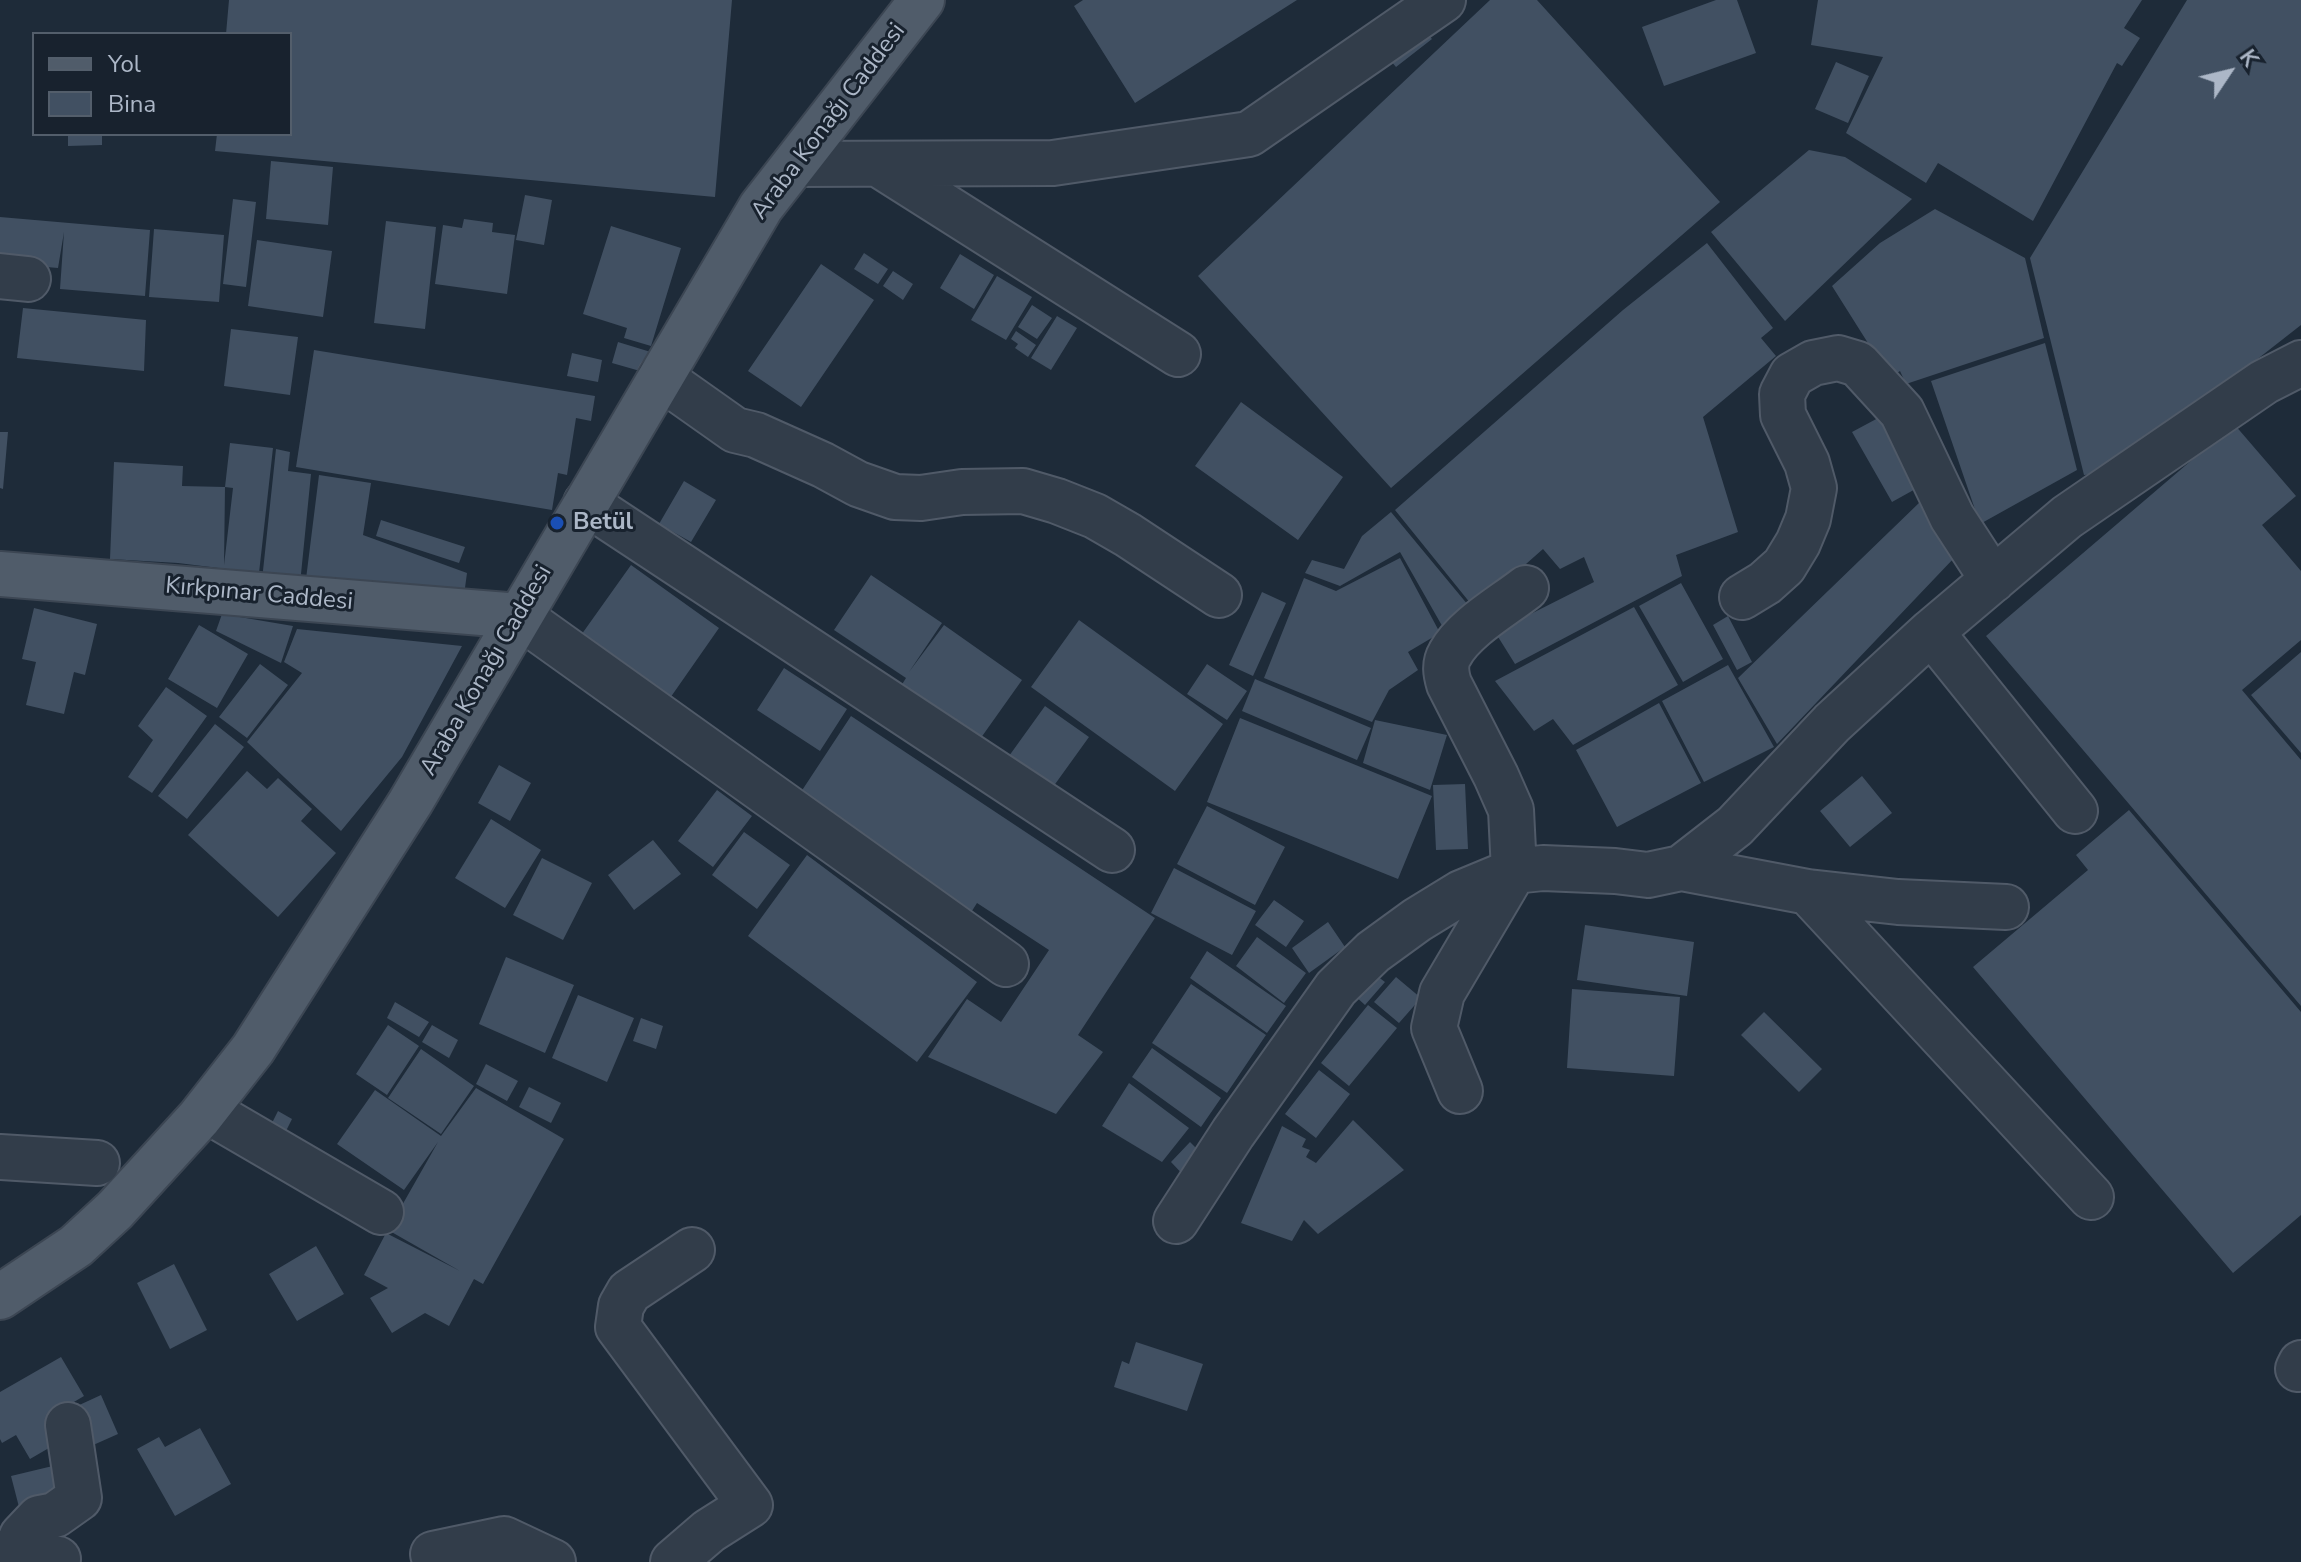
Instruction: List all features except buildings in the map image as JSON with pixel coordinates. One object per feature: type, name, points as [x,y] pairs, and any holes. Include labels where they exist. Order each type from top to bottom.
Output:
[{"type":"main road","name":"Araba Konağı Caddesi","points":[[0,1297],[76,1246],[115,1210],[206,1110],[253,1049],[410,803],[761,207],[922,0]]},
{"type":"main road","name":"Kırkpınar Caddesi","points":[[0,574],[519,616]]},
{"type":"street","points":[[795,164],[1053,163],[1249,134],[1443,0]]},
{"type":"street","points":[[878,164],[1178,354]]},
{"type":"street","points":[[1742,597],[1784,566],[1808,519],[1814,488],[1807,463],[1783,415],[1782,394],[1792,375],[1813,363],[1838,358],[1858,364],[1902,412],[1952,517],[1993,580]]},
{"type":"street","points":[[1681,868],[1735,826],[1832,723],[1931,632],[2080,508],[2264,382],[2301,363]]},
{"type":"street","points":[[660,377],[735,430],[756,435],[858,484],[895,497],[1023,491],[1070,506],[1128,535],[1219,595]]},
{"type":"street","points":[[586,503],[1112,850]]},
{"type":"street","points":[[1460,1091],[1434,1028],[1442,993],[1514,871],[1511,810],[1461,711],[1445,669],[1449,654],[1469,631],[1526,588]]},
{"type":"street","points":[[519,616],[1006,964]]},
{"type":"street","points":[[1931,632],[2075,811]]},
{"type":"street","points":[[1176,1221],[1233,1133],[1336,988],[1373,952],[1417,920],[1461,893],[1514,871],[1543,868],[1648,875],[1681,868],[1808,892],[1898,902],[2006,907]]},
{"type":"street","points":[[1808,892],[2091,1197]]},
{"type":"street","points":[[206,1110],[381,1212]]},
{"type":"street","points":[[0,1157],[97,1163]]},
{"type":"street","points":[[673,1562],[709,1531],[750,1505],[618,1327],[621,1306],[629,1292],[692,1250]]},
{"type":"street","points":[[21,1557],[22,1536],[39,1518],[55,1515],[79,1498],[68,1425]]},
{"type":"street","points":[[433,1554],[504,1539],[553,1562]]},
{"type":"place","name":"Betül","points":[[557,523]]}]
